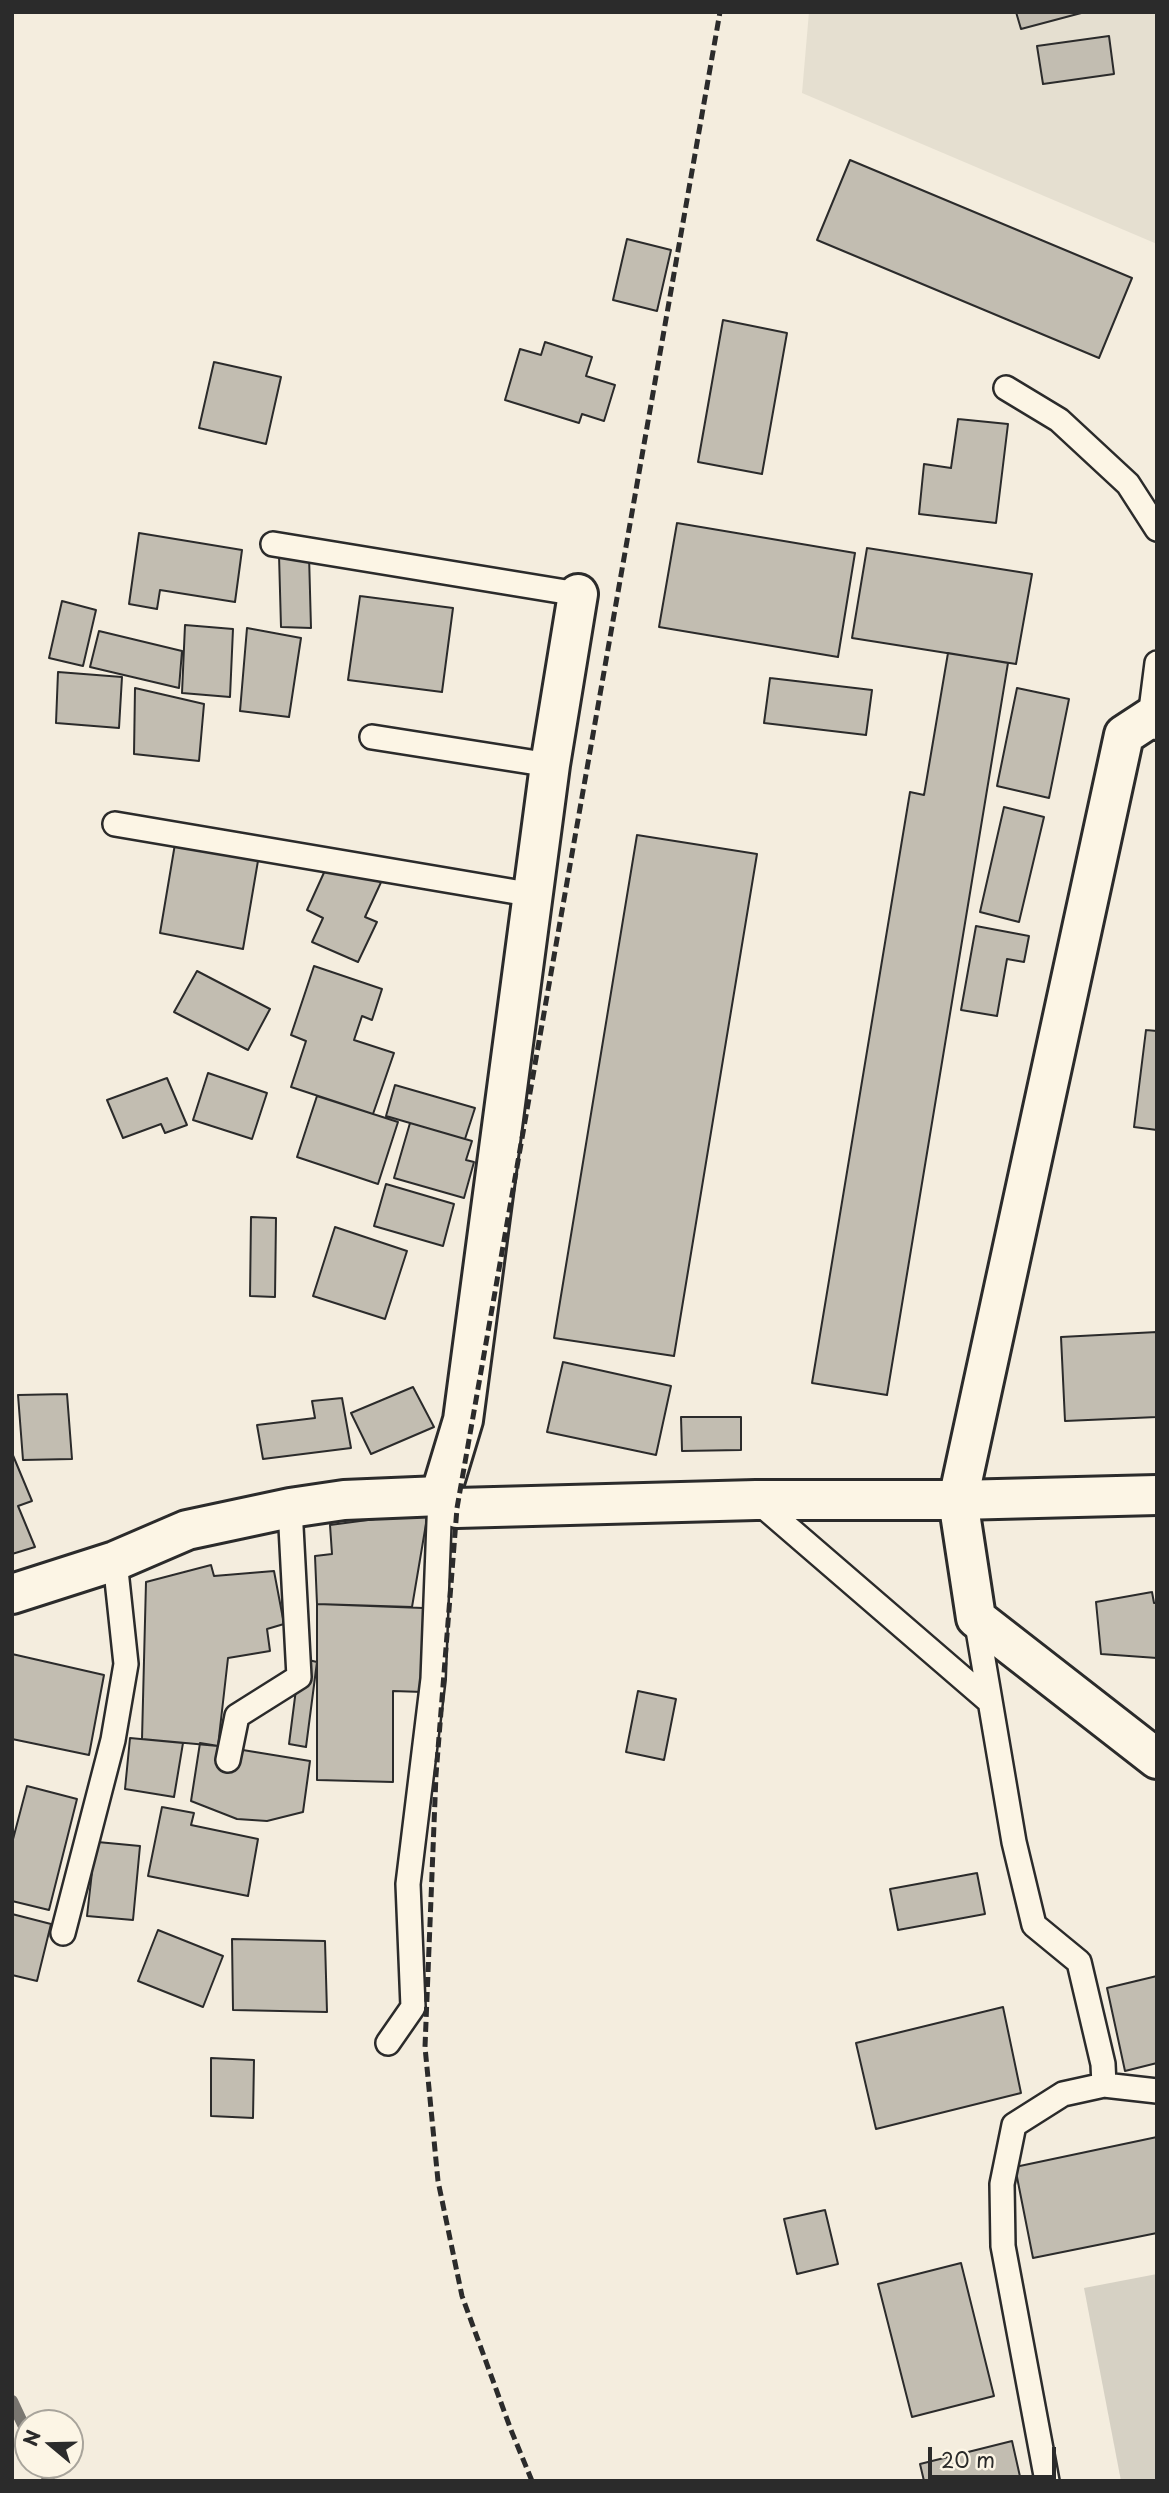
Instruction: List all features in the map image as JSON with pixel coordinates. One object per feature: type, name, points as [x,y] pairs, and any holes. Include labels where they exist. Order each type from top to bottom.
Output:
[{"type":"street","points":[[440,1496],[463,1420],[550,765],[578,594]]},
{"type":"street","points":[[1154,719],[1124,735],[958,1500],[976,1618],[1157,1759]]},
{"type":"street","points":[[12,1594],[115,1561],[187,1530],[290,1508],[344,1500],[440,1496],[457,1508],[756,1500],[958,1500],[1157,1495]]},
{"type":"lane","points":[[1006,388],[1059,420],[1128,484],[1157,529]]},
{"type":"lane","points":[[273,544],[578,594]]},
{"type":"lane","points":[[1154,719],[1157,663]]},
{"type":"lane","points":[[372,737],[550,765]]},
{"type":"lane","points":[[116,824],[534,895]]},
{"type":"lane","points":[[387,2043],[412,2007],[408,1884],[433,1678],[440,1496]]},
{"type":"lane","points":[[756,1500],[989,1700]]},
{"type":"lane","points":[[228,1760],[237,1716],[299,1677],[290,1508]]},
{"type":"lane","points":[[63,1933],[113,1740],[126,1664],[115,1561]]},
{"type":"lane","points":[[976,1618],[1014,1842],[1034,1925],[1079,1962],[1103,2064],[1104,2085]]},
{"type":"lane","points":[[1047,2481],[1003,2246],[1002,2184],[1014,2125],[1063,2094],[1104,2085],[1157,2091]]},
{"type":"shaded area","points":[[809,12],[1157,12],[1157,244],[802,93]]},
{"type":"shaded area","points":[[1157,2274],[1157,2481],[1121,2481],[1084,2288]]},
{"type":"building","points":[[1016,12],[1085,12],[1021,29]]},
{"type":"building","points":[[1109,36],[1114,74],[1043,84],[1037,46]]},
{"type":"building","points":[[850,160],[1132,278],[1099,358],[817,240]]},
{"type":"building","points":[[627,239],[671,250],[657,311],[613,300]]},
{"type":"building","points":[[723,320],[787,333],[762,474],[698,462]]},
{"type":"building","points":[[545,342],[592,357],[586,376],[615,385],[604,421],[582,414],[579,423],[505,400],[520,349],[541,355]]},
{"type":"building","points":[[214,362],[281,377],[266,444],[199,428]]},
{"type":"building","points":[[958,419],[1008,424],[996,523],[919,514],[924,464],[951,468]]},
{"type":"building","points":[[677,523],[855,553],[838,657],[659,627]]},
{"type":"building","points":[[139,533],[242,550],[235,602],[160,590],[157,609],[129,604]]},
{"type":"building","points":[[867,548],[1032,574],[1016,664],[852,638]]},
{"type":"building","points":[[279,555],[309,555],[311,628],[281,627]]},
{"type":"building","points":[[360,596],[453,608],[442,692],[348,680]]},
{"type":"building","points":[[62,601],[96,610],[83,666],[49,658]]},
{"type":"building","points":[[185,625],[233,629],[230,697],[182,693]]},
{"type":"building","points":[[247,628],[301,638],[289,717],[240,711]]},
{"type":"building","points":[[99,631],[182,651],[179,688],[90,667]]},
{"type":"building","points":[[948,653],[1008,663],[887,1395],[812,1383],[910,792],[924,795]]},
{"type":"building","points":[[58,672],[122,677],[119,728],[56,723]]},
{"type":"building","points":[[770,678],[872,690],[866,735],[764,723]]},
{"type":"building","points":[[135,688],[204,704],[199,761],[134,754]]},
{"type":"building","points":[[1017,688],[1069,699],[1049,798],[997,786]]},
{"type":"building","points":[[1004,807],[1044,817],[1019,922],[980,912]]},
{"type":"building","points":[[177,832],[260,849],[243,949],[160,933]]},
{"type":"building","points":[[637,835],[757,854],[674,1356],[554,1338]]},
{"type":"building","points":[[332,855],[383,878],[365,917],[377,922],[358,962],[312,942],[323,918],[307,910]]},
{"type":"building","points":[[976,926],[1029,936],[1024,962],[1007,959],[997,1016],[961,1010]]},
{"type":"building","points":[[314,966],[382,989],[372,1020],[362,1016],[354,1040],[394,1053],[373,1114],[291,1087],[306,1041],[291,1035]]},
{"type":"building","points":[[197,971],[270,1009],[248,1050],[174,1012]]},
{"type":"building","points":[[1146,1030],[1157,1031],[1157,1130],[1134,1127]]},
{"type":"building","points":[[208,1073],[267,1093],[252,1139],[193,1120]]},
{"type":"building","points":[[167,1078],[187,1125],[165,1133],[161,1124],[123,1138],[107,1100]]},
{"type":"building","points":[[395,1085],[475,1108],[465,1139],[386,1116]]},
{"type":"building","points":[[317,1096],[398,1122],[378,1184],[297,1157]]},
{"type":"building","points":[[410,1123],[472,1141],[466,1160],[474,1162],[464,1198],[394,1178]]},
{"type":"building","points":[[386,1184],[454,1204],[443,1246],[374,1226]]},
{"type":"building","points":[[251,1217],[276,1218],[275,1297],[250,1296]]},
{"type":"building","points":[[335,1227],[407,1251],[385,1319],[313,1296]]},
{"type":"building","points":[[1157,1332],[1157,1417],[1065,1421],[1061,1337]]},
{"type":"building","points":[[563,1362],[671,1386],[656,1455],[547,1432]]},
{"type":"building","points":[[413,1387],[434,1427],[371,1454],[351,1413]]},
{"type":"building","points":[[67,1394],[72,1459],[23,1460],[18,1395]]},
{"type":"building","points":[[342,1398],[351,1448],[263,1459],[257,1425],[315,1418],[312,1401]]},
{"type":"building","points":[[681,1417],[741,1417],[741,1450],[682,1451]]},
{"type":"building","points":[[12,1453],[32,1501],[18,1506],[35,1547],[12,1554]]},
{"type":"building","points":[[428,1512],[412,1607],[317,1604],[315,1556],[332,1554],[330,1525]]},
{"type":"building","points":[[211,1565],[214,1576],[274,1571],[284,1624],[267,1629],[270,1651],[228,1658],[218,1746],[142,1739],[146,1582]]},
{"type":"building","points":[[1152,1592],[1154,1603],[1157,1603],[1157,1658],[1101,1654],[1096,1602]]},
{"type":"building","points":[[317,1604],[423,1608],[423,1692],[393,1691],[393,1782],[317,1780]]},
{"type":"building","points":[[12,1654],[104,1675],[89,1755],[12,1739]]},
{"type":"building","points":[[300,1658],[317,1662],[306,1747],[289,1744]]},
{"type":"building","points":[[638,1691],[676,1699],[664,1760],[626,1752]]},
{"type":"building","points":[[130,1738],[183,1743],[174,1797],[125,1789]]},
{"type":"building","points":[[200,1743],[310,1761],[303,1812],[267,1821],[237,1819],[191,1801]]},
{"type":"building","points":[[27,1786],[77,1799],[49,1910],[12,1901],[12,1843]]},
{"type":"building","points":[[162,1807],[194,1813],[191,1825],[258,1839],[248,1896],[148,1876]]},
{"type":"building","points":[[87,1841],[140,1846],[133,1920],[87,1916],[92,1872],[84,1872]]},
{"type":"building","points":[[977,1873],[985,1914],[898,1930],[890,1889]]},
{"type":"building","points":[[12,1914],[51,1924],[37,1981],[12,1975]]},
{"type":"building","points":[[158,1930],[223,1956],[203,2007],[138,1981]]},
{"type":"building","points":[[232,1939],[325,1941],[327,2012],[233,2010]]},
{"type":"building","points":[[1157,1976],[1157,2063],[1125,2071],[1107,1988]]},
{"type":"building","points":[[1003,2007],[1021,2093],[876,2129],[856,2043]]},
{"type":"building","points":[[211,2058],[254,2060],[253,2118],[211,2116]]},
{"type":"building","points":[[1157,2137],[1157,2233],[1033,2258],[1015,2167]]},
{"type":"building","points":[[825,2210],[838,2264],[797,2274],[784,2219]]},
{"type":"building","points":[[961,2263],[994,2396],[912,2417],[878,2284]]},
{"type":"building","points":[[1012,2441],[1021,2481],[924,2481],[920,2464]]},
{"type":"waterway","points":[[12,2401],[16,2409]]},
{"type":"railway","points":[[532,2481],[462,2296],[438,2181],[425,2047],[436,1775],[457,1508],[720,12]]}]
